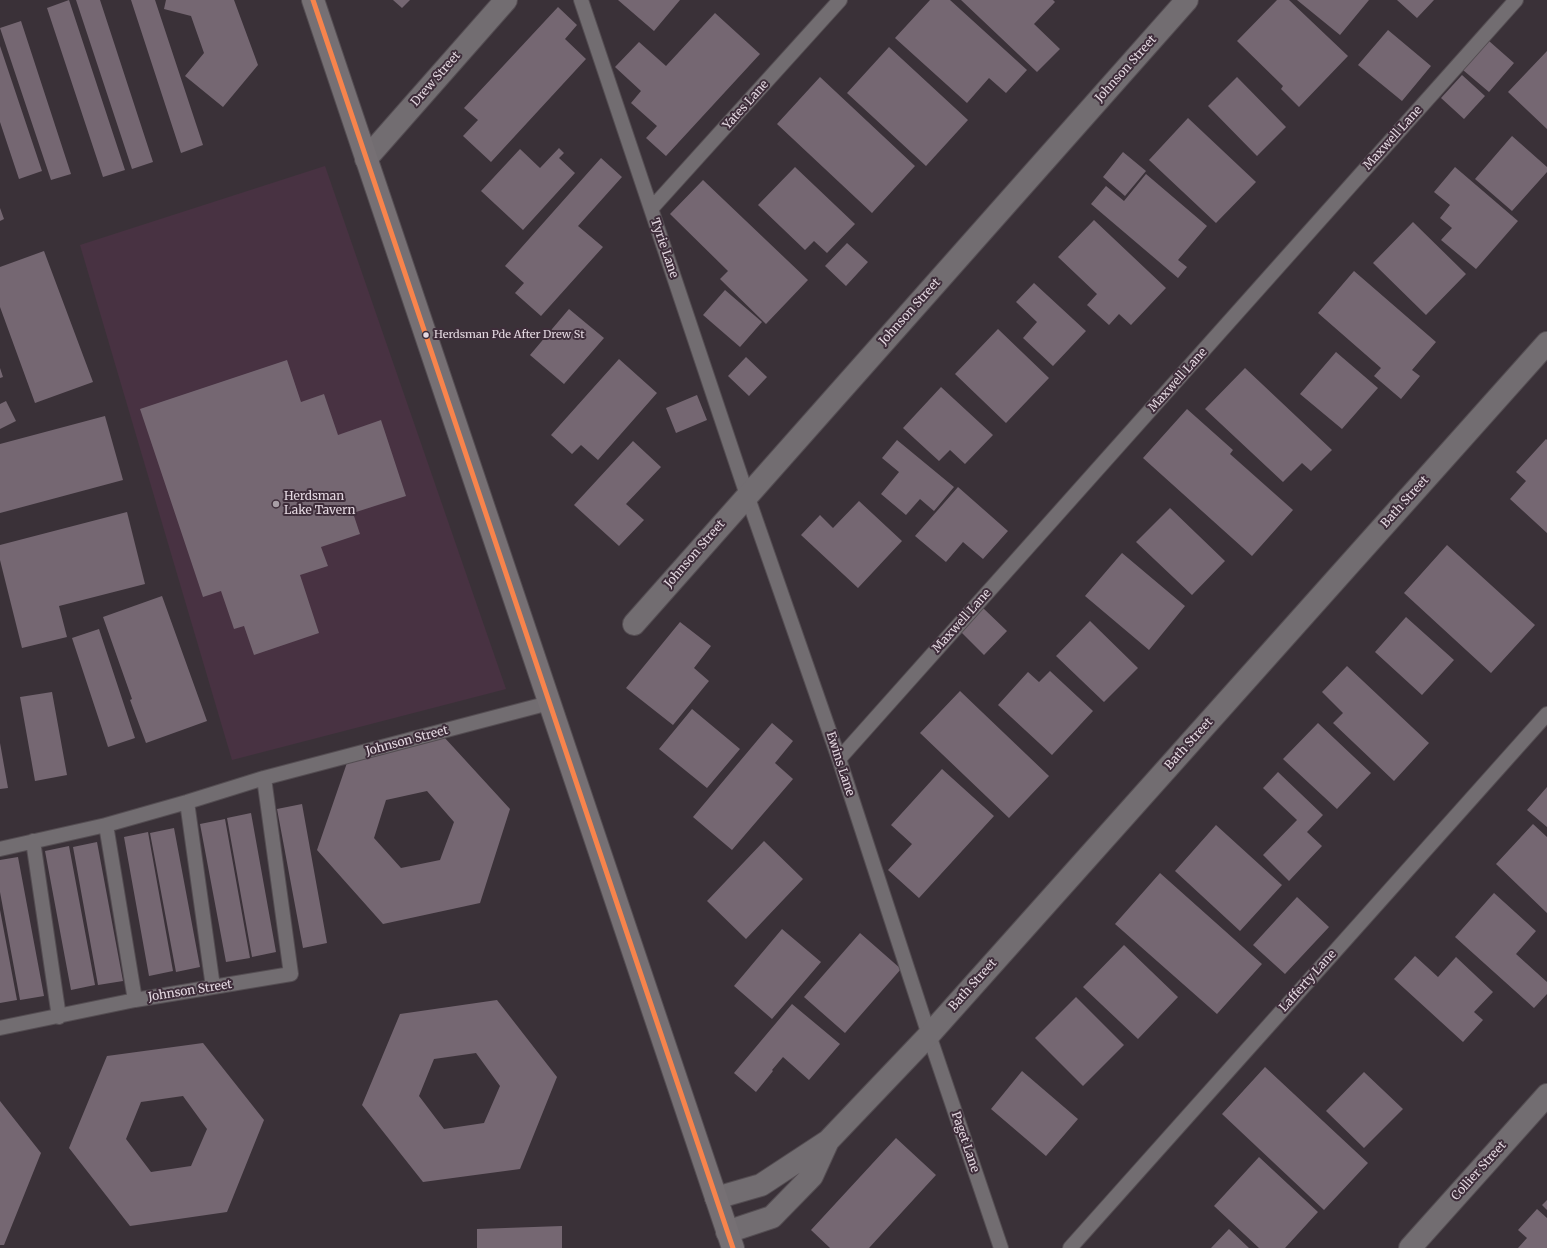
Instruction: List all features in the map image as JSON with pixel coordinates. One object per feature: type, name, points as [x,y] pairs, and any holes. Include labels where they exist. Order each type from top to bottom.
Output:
[{"type":"main road","points":[[313,0],[730,1240]]},
{"type":"street","name":"Drew Street","points":[[366,159],[506,0]]},
{"type":"street","name":"Johnson Street","points":[[634,624],[1187,0]]},
{"type":"street","name":"Bath Street","points":[[716,1198],[761,1185],[828,1141],[929,1035],[1547,343]]},
{"type":"street","name":"Collier Street","points":[[1410,1248],[1547,1095]]},
{"type":"street","name":"Bath Street","points":[[730,1240],[772,1217],[812,1176],[828,1141]]},
{"type":"lane","name":"Tyrie Lane","points":[[581,0],[747,495]]},
{"type":"lane","name":"Yates Lane","points":[[651,209],[840,0]]},
{"type":"lane","name":"Maxwell Lane","points":[[839,759],[1516,0]]},
{"type":"lane","name":"Ewins Lane","points":[[747,495],[839,759],[929,1035]]},
{"type":"lane","name":"Johnson Street","points":[[264,778],[291,974],[135,1000],[106,825],[264,778],[549,703]]},
{"type":"lane","name":"Lafferty Lane","points":[[1070,1248],[1547,714]]},
{"type":"lane","points":[[187,802],[213,987]]},
{"type":"lane","points":[[0,849],[106,825]]},
{"type":"lane","points":[[33,842],[58,1017]]},
{"type":"lane","points":[[0,1028],[135,1000]]},
{"type":"lane","name":"Paget Lane","points":[[929,1035],[1002,1248]]},
{"type":"shaded area","points":[[325,166],[506,689],[232,760],[80,245]]},
{"type":"building","points":[[69,0],[125,170],[103,177],[47,8]]},
{"type":"building","points":[[76,0],[100,0],[153,162],[132,169]]},
{"type":"building","points":[[131,0],[155,0],[203,145],[181,153]]},
{"type":"building","points":[[166,0],[234,0],[258,65],[223,107],[185,76],[204,53],[191,16],[164,9]]},
{"type":"building","points":[[393,0],[410,0],[402,8]]},
{"type":"building","points":[[618,0],[680,0],[654,31]]},
{"type":"building","points":[[930,0],[950,0],[1027,70],[1006,93],[989,78],[967,103],[895,38]]},
{"type":"building","points":[[961,0],[1053,0],[1055,2],[1034,24],[1060,49],[1037,72]]},
{"type":"building","points":[[1277,0],[1289,0],[1348,56],[1299,107],[1281,89],[1283,86],[1237,41]]},
{"type":"building","points":[[1297,0],[1369,0],[1340,35]]},
{"type":"building","points":[[1397,0],[1434,0],[1417,18]]},
{"type":"building","points":[[558,7],[577,25],[565,39],[586,59],[491,162],[463,136],[478,120],[464,108]]},
{"type":"building","points":[[715,13],[760,54],[666,156],[646,138],[657,126],[631,103],[641,91],[615,67],[639,42],[666,66]]},
{"type":"building","points":[[21,21],[71,174],[51,180],[0,28]]},
{"type":"building","points":[[1388,30],[1431,66],[1402,101],[1358,65]]},
{"type":"building","points":[[1489,41],[1514,63],[1489,92],[1463,70]]},
{"type":"building","points":[[0,46],[42,171],[19,179],[0,122]]},
{"type":"building","points":[[889,47],[968,120],[926,166],[847,93]]},
{"type":"building","points":[[1547,51],[1547,129],[1508,92]]},
{"type":"building","points":[[1462,75],[1485,96],[1464,119],[1441,98]]},
{"type":"building","points":[[820,77],[915,166],[872,213],[777,124]]},
{"type":"building","points":[[1237,77],[1286,127],[1257,156],[1208,106]]},
{"type":"building","points":[[1188,118],[1256,182],[1216,223],[1149,160]]},
{"type":"building","points":[[1512,136],[1547,167],[1547,172],[1512,211],[1475,179]]},
{"type":"building","points":[[559,148],[564,153],[559,158],[575,173],[523,230],[481,191],[520,149],[540,168]]},
{"type":"building","points":[[1123,152],[1146,171],[1125,196],[1103,177]]},
{"type":"building","points":[[601,158],[622,177],[578,226],[603,247],[541,316],[515,293],[524,283],[505,266]]},
{"type":"building","points":[[795,167],[855,224],[827,253],[814,241],[805,250],[758,205]]},
{"type":"building","points":[[1455,167],[1518,221],[1476,269],[1441,240],[1452,228],[1440,218],[1450,205],[1434,192]]},
{"type":"building","points":[[1146,174],[1207,226],[1178,260],[1187,267],[1178,278],[1091,204],[1106,186],[1124,201]]},
{"type":"building","points":[[703,180],[808,280],[766,324],[720,279],[728,271],[670,214]]},
{"type":"building","points":[[0,208],[4,219],[0,221]]},
{"type":"building","points":[[1094,220],[1166,288],[1131,325],[1119,314],[1109,325],[1087,305],[1097,294],[1058,257]]},
{"type":"building","points":[[1413,222],[1466,274],[1426,315],[1373,263]]},
{"type":"building","points":[[847,243],[868,262],[846,286],[825,266]]},
{"type":"building","points":[[44,251],[93,382],[35,403],[0,307],[0,267]]},
{"type":"building","points":[[1354,271],[1436,342],[1412,370],[1420,376],[1401,399],[1374,376],[1381,368],[1318,313]]},
{"type":"building","points":[[1034,283],[1086,331],[1053,366],[1023,338],[1037,322],[1016,302]]},
{"type":"building","points":[[725,290],[762,322],[740,347],[703,315]]},
{"type":"building","points":[[569,309],[604,338],[564,384],[530,355]]},
{"type":"building","points":[[998,329],[1049,378],[1006,423],[955,374]]},
{"type":"building","points":[[1336,352],[1378,388],[1342,429],[1300,394]]},
{"type":"building","points":[[746,357],[767,377],[749,396],[728,376]]},
{"type":"building","points":[[619,359],[657,393],[598,460],[581,445],[572,454],[551,435]]},
{"type":"building","name":"Herdsman Lake Tavern","points":[[287,360],[301,402],[324,394],[338,435],[381,420],[406,496],[353,513],[360,534],[321,547],[328,566],[300,575],[319,633],[254,655],[244,626],[234,629],[221,591],[203,597],[140,409]]},
{"type":"building","points":[[0,368],[3,377],[0,378]]},
{"type":"building","points":[[1245,368],[1332,450],[1311,471],[1302,463],[1283,482],[1205,409]]},
{"type":"building","points":[[941,387],[993,435],[965,464],[950,450],[939,461],[903,428]]},
{"type":"building","points":[[697,395],[707,420],[676,433],[666,408]]},
{"type":"building","points":[[6,401],[16,421],[0,429],[0,404]]},
{"type":"building","points":[[1187,409],[1233,450],[1230,454],[1293,510],[1252,556],[1143,458]]},
{"type":"building","points":[[105,416],[123,480],[0,513],[0,444]]},
{"type":"building","points":[[1546,439],[1547,533],[1510,499],[1526,481],[1516,472]]},
{"type":"building","points":[[897,440],[954,487],[934,511],[920,499],[906,515],[881,494],[899,472],[882,458]]},
{"type":"building","points":[[633,441],[661,467],[626,504],[644,520],[619,546],[574,505]]},
{"type":"building","points":[[958,487],[1008,531],[983,559],[963,542],[946,562],[915,536]]},
{"type":"building","points":[[859,501],[902,541],[858,588],[801,535],[820,515],[833,528]]},
{"type":"building","points":[[1170,508],[1225,561],[1192,595],[1136,542]]},
{"type":"building","points":[[127,512],[145,584],[59,606],[67,637],[22,648],[0,560],[0,545]]},
{"type":"building","points":[[1447,545],[1535,625],[1491,673],[1404,593]]},
{"type":"building","points":[[1122,553],[1185,606],[1149,650],[1085,596]]},
{"type":"building","points":[[162,596],[207,721],[146,743],[130,700],[132,699],[103,617]]},
{"type":"building","points":[[983,608],[1007,631],[984,655],[960,631]]},
{"type":"building","points":[[1406,617],[1454,660],[1422,695],[1375,652]]},
{"type":"building","points":[[1090,621],[1138,668],[1104,702],[1056,656]]},
{"type":"building","points":[[680,622],[711,646],[694,668],[709,681],[673,725],[626,688]]},
{"type":"building","points":[[99,629],[135,738],[108,747],[72,638]]},
{"type":"building","points":[[1347,666],[1429,743],[1394,781],[1333,723],[1343,713],[1322,692]]},
{"type":"building","points":[[1050,671],[1093,711],[1052,755],[998,705],[1028,672],[1039,682]]},
{"type":"building","points":[[960,691],[1049,776],[1009,818],[920,733]]},
{"type":"building","points":[[52,692],[67,775],[35,781],[20,697]]},
{"type":"building","points":[[692,709],[740,749],[707,788],[659,749]]},
{"type":"building","points":[[772,723],[793,741],[775,763],[793,779],[732,850],[693,817]]},
{"type":"building","points":[[1318,723],[1371,773],[1337,809],[1283,759]]},
{"type":"building","points":[[444,737],[510,809],[480,903],[383,924],[317,850],[349,757]],"holes":[[[427,791],[454,822],[440,860],[401,868],[374,838],[386,800]]]},
{"type":"building","points":[[0,743],[8,788],[0,789]]},
{"type":"building","points":[[942,769],[994,816],[919,898],[888,870],[912,844],[891,825]]},
{"type":"building","points":[[1278,772],[1323,815],[1307,832],[1322,846],[1289,881],[1263,855],[1297,820],[1263,788]]},
{"type":"building","points":[[1547,787],[1547,827],[1527,810]]},
{"type":"building","points":[[302,804],[327,943],[303,948],[277,809]]},
{"type":"building","points":[[251,813],[276,952],[252,957],[227,818]]},
{"type":"building","points":[[225,819],[250,958],[226,962],[200,824]]},
{"type":"building","points":[[1533,824],[1547,837],[1547,913],[1496,864]]},
{"type":"building","points":[[1216,825],[1282,885],[1240,931],[1175,871]]},
{"type":"building","points":[[174,828],[200,967],[176,972],[150,833]]},
{"type":"building","points":[[148,832],[173,971],[149,976],[124,837]]},
{"type":"building","points":[[764,841],[803,879],[746,939],[707,901]]},
{"type":"building","points":[[97,842],[123,981],[98,985],[73,847]]},
{"type":"building","points":[[69,846],[95,985],[71,990],[45,851]]},
{"type":"building","points":[[18,857],[44,996],[20,1000],[0,892],[0,860]]},
{"type":"building","points":[[1160,873],[1262,964],[1217,1014],[1115,924]]},
{"type":"building","points":[[1494,893],[1536,931],[1516,954],[1547,982],[1547,994],[1534,1008],[1455,937]]},
{"type":"building","points":[[1297,897],[1329,927],[1285,974],[1253,945]]},
{"type":"building","points":[[0,910],[17,1000],[0,1003]]},
{"type":"building","points":[[782,929],[821,962],[772,1019],[734,986]]},
{"type":"building","points":[[860,933],[901,969],[845,1033],[804,997]]},
{"type":"building","points":[[1124,945],[1178,997],[1138,1039],[1083,987]]},
{"type":"building","points":[[1415,956],[1438,977],[1456,957],[1493,992],[1474,1012],[1483,1020],[1463,1042],[1394,979]]},
{"type":"building","points":[[1076,997],[1124,1045],[1083,1086],[1035,1038]]},
{"type":"building","points":[[497,1000],[557,1077],[520,1169],[423,1182],[362,1105],[400,1014]],"holes":[[[476,1053],[500,1086],[484,1123],[444,1129],[419,1096],[434,1059]]]},
{"type":"building","points":[[792,1004],[840,1044],[809,1080],[783,1057],[756,1092],[734,1073]]},
{"type":"building","points":[[203,1043],[264,1120],[227,1212],[130,1226],[69,1148],[107,1056]],"holes":[[[183,1096],[207,1129],[191,1166],[151,1172],[126,1139],[141,1102]]]},
{"type":"building","points":[[1265,1067],[1368,1163],[1324,1210],[1222,1114]]},
{"type":"building","points":[[1022,1071],[1078,1119],[1046,1156],[991,1109]]},
{"type":"building","points":[[1364,1072],[1403,1109],[1364,1148],[1326,1111]]},
{"type":"building","points":[[0,1101],[41,1153],[4,1245],[0,1245]]},
{"type":"building","points":[[896,1138],[936,1175],[869,1248],[830,1248],[811,1230]]},
{"type":"building","points":[[1259,1157],[1318,1212],[1285,1248],[1259,1248],[1214,1206]]},
{"type":"building","points":[[1547,1200],[1547,1210],[1542,1205]]},
{"type":"building","points":[[1537,1209],[1547,1218],[1547,1248],[1518,1248],[1527,1238],[1518,1230]]},
{"type":"building","points":[[562,1226],[562,1248],[477,1248],[477,1229]]},
{"type":"building","points":[[1229,1229],[1249,1248],[1211,1248]]},
{"type":"transit line","points":[[313,0],[733,1248]]},
{"type":"place","name":"Herdsman Pde After Drew St","points":[[426,335]]},
{"type":"place","name":"Herdsman Lake Tavern","points":[[276,504]]}]
